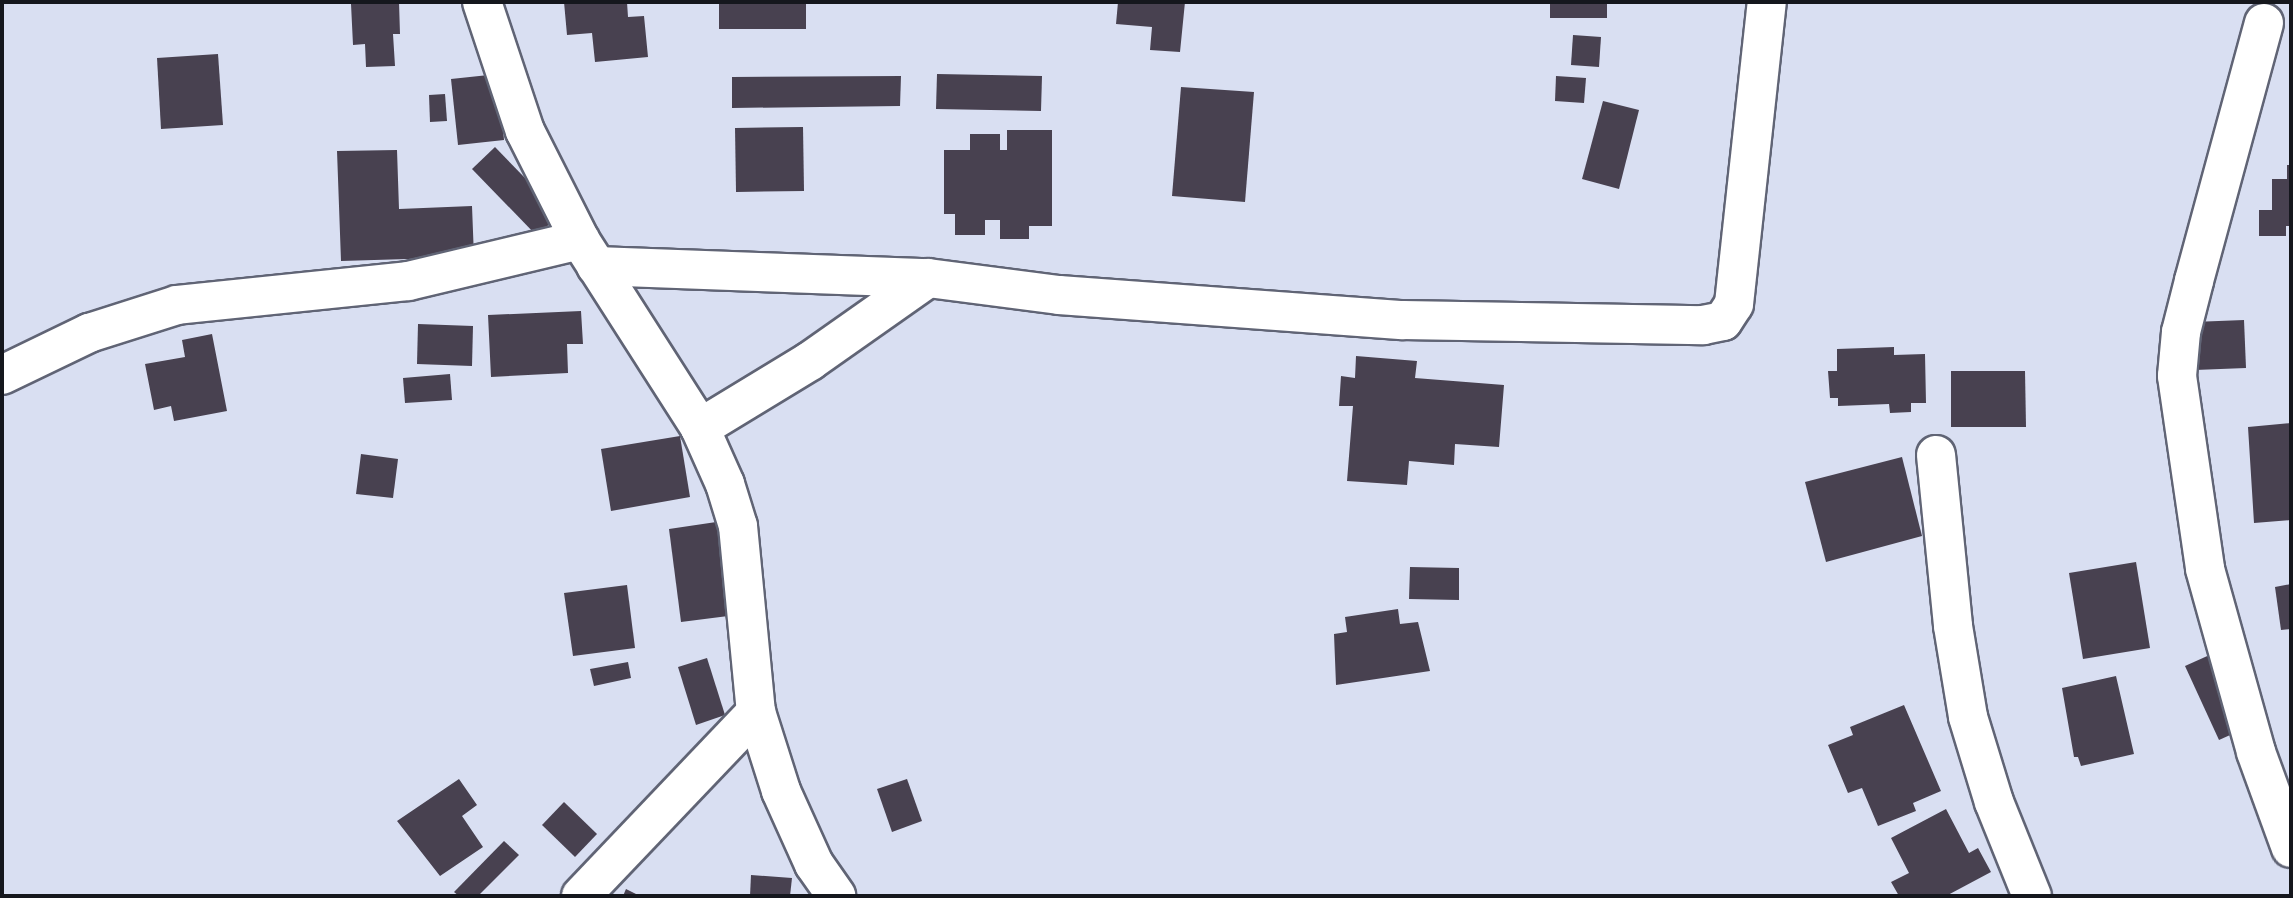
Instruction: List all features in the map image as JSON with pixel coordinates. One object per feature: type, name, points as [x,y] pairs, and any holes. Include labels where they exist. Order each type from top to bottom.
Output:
[{"type":"street","points":[[482,2],[525,131],[588,253],[700,428],[725,484],[738,526],[756,712],[781,791],[814,864],[836,896]]},
{"type":"street","points":[[2,374],[89,333],[177,305],[408,281],[588,253],[928,278],[1059,295],[1403,320],[1703,325],[1723,321],[1734,304],[1767,2]]},
{"type":"street","points":[[2264,23],[2181,332],[2177,376],[2206,569],[2256,752],[2291,848]]},
{"type":"street","points":[[700,428],[810,360],[928,278]]},
{"type":"street","points":[[1936,455],[1952,626],[1968,717],[1994,802],[2032,896]]},
{"type":"street","points":[[581,896],[756,712]]},
{"type":"building","points":[[399,2],[400,34],[393,34],[395,66],[366,67],[365,44],[353,45],[351,4]]},
{"type":"building","points":[[564,2],[627,2],[628,17],[644,16],[648,57],[595,62],[592,33],[567,35]]},
{"type":"building","points":[[719,2],[806,2],[806,29],[719,29]]},
{"type":"building","points":[[1118,2],[1185,2],[1180,52],[1150,50],[1152,27],[1116,24]]},
{"type":"building","points":[[1550,2],[1607,2],[1607,18],[1550,18]]},
{"type":"building","points":[[1573,35],[1601,37],[1599,67],[1571,65]]},
{"type":"building","points":[[218,54],[223,125],[161,129],[157,58]]},
{"type":"building","points":[[498,74],[504,140],[458,145],[451,79]]},
{"type":"building","points":[[937,74],[1042,76],[1041,111],[936,109]]},
{"type":"building","points":[[901,76],[900,106],[732,108],[732,77]]},
{"type":"building","points":[[1556,76],[1586,78],[1584,103],[1555,101]]},
{"type":"building","points":[[1181,87],[1254,92],[1245,202],[1172,196]]},
{"type":"building","points":[[445,94],[447,121],[430,122],[429,95]]},
{"type":"building","points":[[1603,101],[1639,110],[1619,189],[1582,179]]},
{"type":"building","points":[[803,127],[804,191],[736,192],[735,128]]},
{"type":"building","points":[[1007,130],[1052,130],[1052,226],[1029,226],[1029,239],[1000,239],[1000,220],[985,220],[985,235],[955,235],[955,214],[944,214],[944,150],[970,150],[970,134],[1000,134],[1000,150],[1007,150]]},
{"type":"building","points":[[495,147],[560,214],[537,236],[472,169]]},
{"type":"building","points":[[397,150],[399,209],[472,206],[474,257],[341,261],[337,151]]},
{"type":"building","points":[[2287,165],[2291,165],[2291,226],[2286,226],[2286,236],[2259,236],[2259,210],[2272,210],[2272,179],[2287,179]]},
{"type":"building","points":[[581,311],[583,344],[567,344],[568,373],[491,377],[488,315]]},
{"type":"building","points":[[2244,320],[2246,368],[2195,370],[2193,322]]},
{"type":"building","points":[[418,324],[473,326],[472,366],[417,364]]},
{"type":"building","points":[[212,334],[227,411],[174,421],[171,406],[154,410],[145,364],[185,357],[182,340]]},
{"type":"building","points":[[1894,347],[1894,355],[1925,354],[1926,403],[1911,403],[1911,412],[1890,413],[1889,404],[1838,406],[1838,398],[1830,398],[1828,371],[1837,371],[1837,349]]},
{"type":"building","points":[[1356,356],[1417,361],[1415,378],[1504,385],[1499,447],[1455,444],[1454,465],[1409,461],[1407,485],[1347,481],[1353,406],[1339,406],[1341,376],[1355,378]]},
{"type":"building","points":[[1951,371],[2025,371],[2026,427],[1951,427]]},
{"type":"building","points":[[450,374],[452,400],[405,403],[403,378]]},
{"type":"building","points":[[2291,423],[2291,520],[2254,523],[2248,427]]},
{"type":"building","points":[[680,436],[690,497],[611,511],[601,449]]},
{"type":"building","points":[[361,454],[398,459],[393,498],[356,494]]},
{"type":"building","points":[[1902,457],[1922,536],[1826,562],[1805,482]]},
{"type":"building","points":[[723,521],[736,615],[681,622],[669,529]]},
{"type":"building","points":[[2136,562],[2150,648],[2083,659],[2069,573]]},
{"type":"building","points":[[1410,567],[1459,568],[1459,600],[1409,599]]},
{"type":"building","points":[[2291,584],[2291,629],[2281,630],[2275,587]]},
{"type":"building","points":[[627,585],[635,648],[573,656],[564,593]]},
{"type":"building","points":[[1398,609],[1400,624],[1418,622],[1430,671],[1336,685],[1334,634],[1347,632],[1345,617]]},
{"type":"building","points":[[2214,653],[2248,727],[2219,740],[2185,666]]},
{"type":"building","points":[[707,658],[725,715],[696,725],[678,667]]},
{"type":"building","points":[[628,662],[631,678],[594,686],[590,669]]},
{"type":"building","points":[[2116,676],[2134,754],[2081,766],[2078,757],[2074,757],[2062,688]]},
{"type":"building","points":[[1904,705],[1941,791],[1913,803],[1916,811],[1878,826],[1862,788],[1848,793],[1828,745],[1853,735],[1850,727]]},
{"type":"building","points":[[459,779],[477,805],[462,816],[483,847],[440,876],[397,821]]},
{"type":"building","points":[[907,779],[922,821],[892,832],[877,789]]},
{"type":"building","points":[[564,802],[597,834],[575,857],[542,825]]},
{"type":"building","points":[[1946,809],[1969,853],[1978,848],[1991,872],[1946,896],[1899,896],[1891,882],[1909,873],[1891,838]]},
{"type":"building","points":[[504,841],[519,855],[478,896],[459,896],[454,892]]},
{"type":"building","points":[[751,875],[792,878],[790,896],[750,896]]},
{"type":"building","points":[[626,889],[640,896],[623,896]]}]
